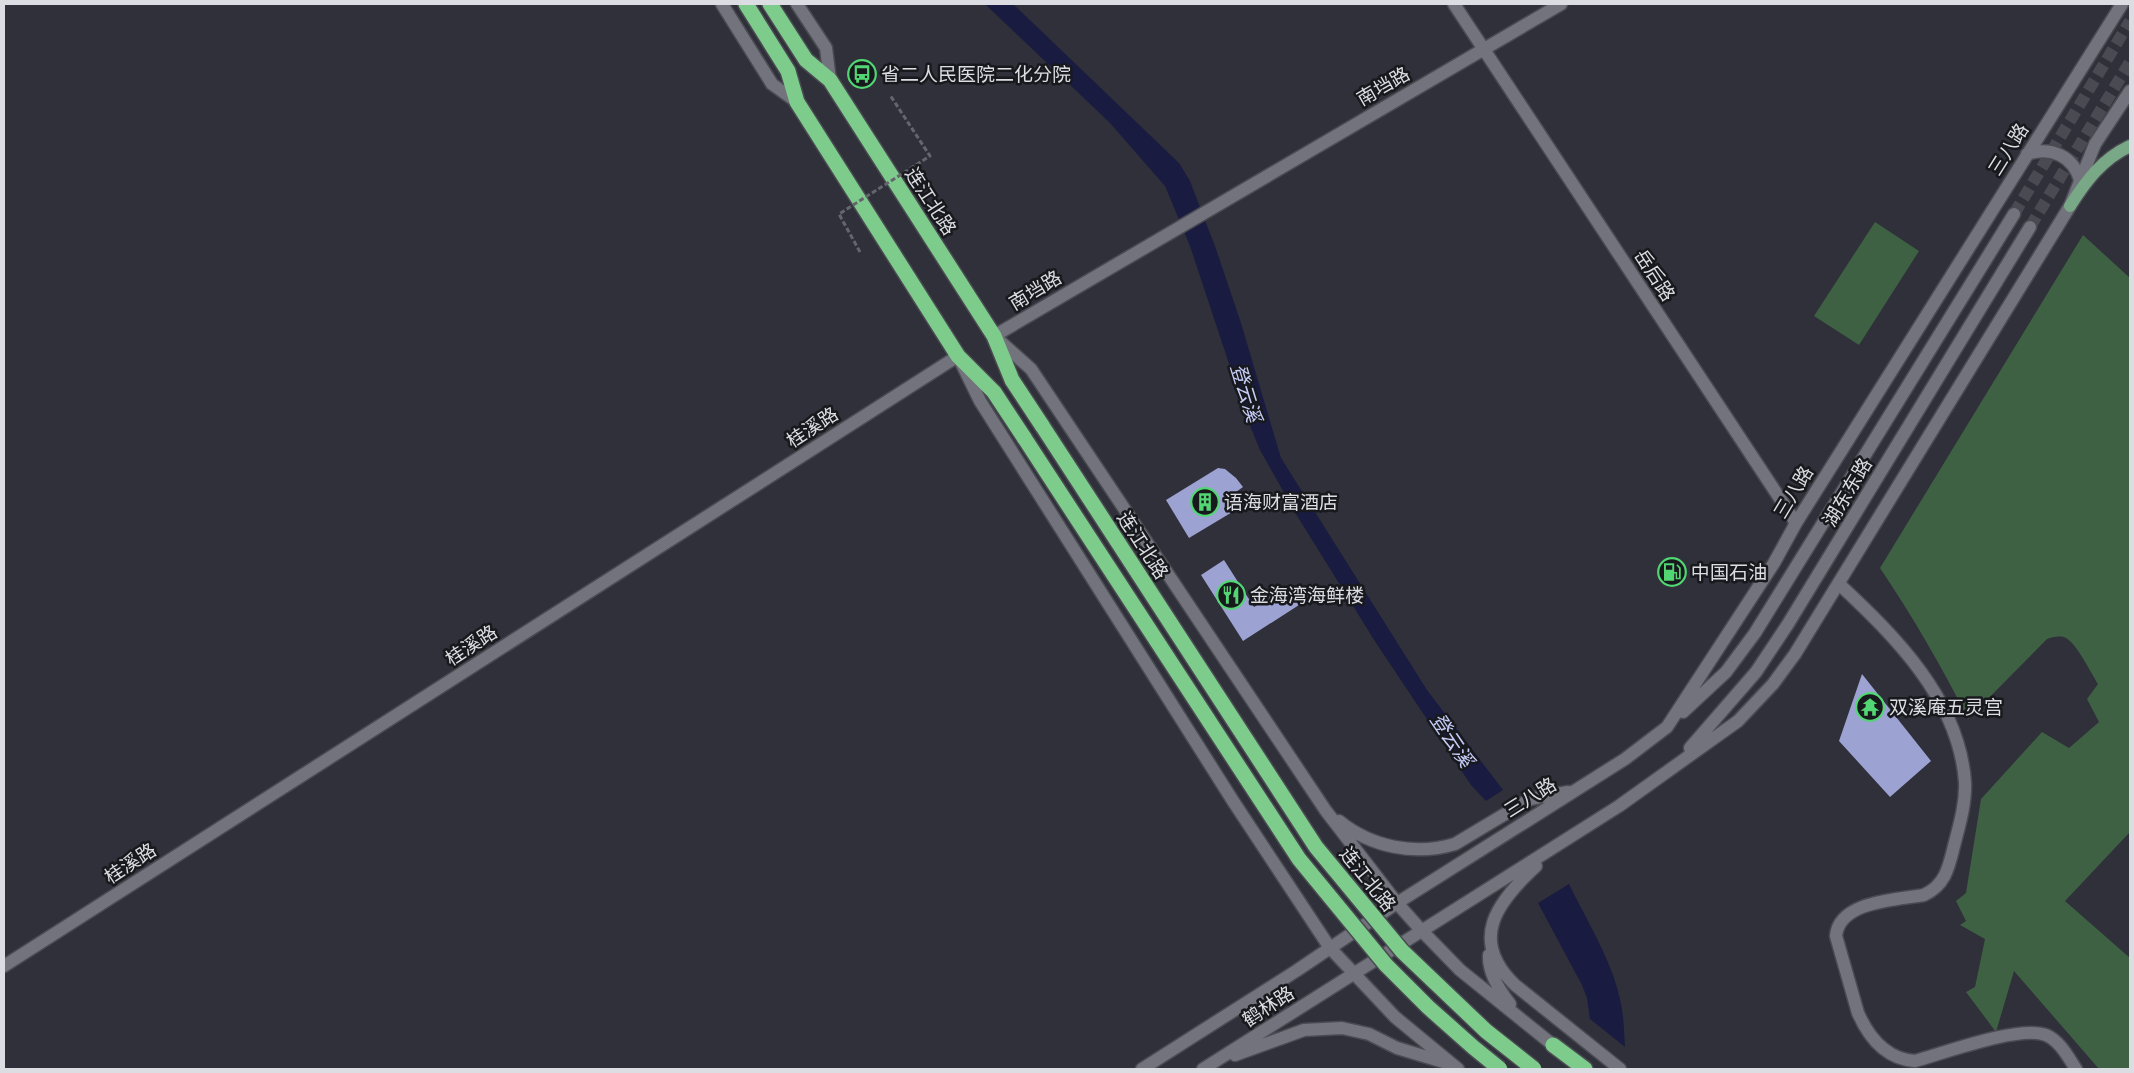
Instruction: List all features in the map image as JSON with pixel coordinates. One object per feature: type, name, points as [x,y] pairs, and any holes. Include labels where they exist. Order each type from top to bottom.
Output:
[{"type":"highway","points":[[746,4],[788,71],[797,102],[958,356],[994,392],[1299,859],[1386,965],[1428,1007],[1500,1069]]},
{"type":"highway","name":"连江北路","points":[[770,4],[806,60],[830,80],[994,336],[1012,380],[1316,847],[1402,951],[1486,1031],[1534,1069]]},
{"type":"highway","points":[[1553,1045],[1585,1069]]},
{"type":"main road","points":[[722,4],[772,84],[797,102]]},
{"type":"main road","points":[[797,4],[826,48],[830,80]]},
{"type":"main road","name":"岳后路","points":[[1454,4],[1796,522]]},
{"type":"main road","name":"南垱路","points":[[994,336],[1172,230],[1561,4]]},
{"type":"main road","name":"三八路","points":[[1142,1069],[1397,903],[1625,760],[1667,727],[1774,563],[1796,522],[2122,4]]},
{"type":"main road","points":[[2070,206],[2095,144],[2130,90]]},
{"type":"main road","points":[[1421,930],[1619,806],[1738,721],[1760,699],[1794,654],[1839,584],[2084,183],[2100,166],[2130,146]]},
{"type":"main road","points":[[2027,154],[2041,150],[2061,155],[2074,164],[2080,180]]},
{"type":"main road","name":"湖东东路","points":[[1667,727],[1726,672],[1756,634],[2014,214]]},
{"type":"main road","name":"湖东东路","points":[[1677,763],[1745,686],[1784,630],[2030,227]]},
{"type":"main road","points":[[994,336],[1031,369],[1326,811],[1397,903],[1460,970],[1553,1045]]},
{"type":"main road","points":[[958,356],[980,401],[1233,801],[1330,948],[1395,1017],[1454,1068]]},
{"type":"main road","name":"桂溪路","points":[[4,966],[958,356]]},
{"type":"main road","points":[[1839,584],[1890,634],[1932,689],[1955,738],[1965,783],[1962,816],[1951,861],[1944,880],[1932,891],[1924,895],[1853,910],[1841,920],[1837,928],[1836,936],[1858,1013],[1863,1024],[1879,1045],[1905,1061],[1915,1062],[2013,1034],[2035,1033],[2045,1035],[2054,1040],[2076,1069]]},
{"type":"main road","points":[[1326,811],[1356,833],[1385,846],[1432,849],[1455,844],[1530,799],[1576,790]]},
{"type":"main road","points":[[1528,1025],[1500,991],[1489,964],[1492,922],[1505,898],[1516,884],[1557,845]]},
{"type":"main road","name":"鹤林路","points":[[1207,1067],[1421,930]]},
{"type":"main road","points":[[1490,939],[1493,954],[1505,975],[1620,1069]]},
{"type":"main road","points":[[1207,1067],[1287,1035],[1304,1030],[1322,1028],[1353,1030],[1454,1068]]},
{"type":"path","points":[[860,252],[839,214],[930,156],[890,95]]},
{"type":"green space","points":[[1875,222],[1919,251],[1859,345],[1814,316]]},
{"type":"green space","points":[[2083,235],[2130,278],[2130,832],[2065,901],[2130,958],[2130,1069],[2099,1069],[2014,971],[1996,1032],[1966,992],[1975,987],[1985,939],[1960,925],[1966,921],[1956,901],[1966,893],[1981,799],[2042,732],[2069,748],[2099,722],[2087,699],[2098,684],[2079,652],[2070,641],[2061,637],[2047,639],[1968,719],[1927,642],[1880,568]]},
{"type":"water","name":"登云溪","points":[[985,4],[1013,4],[1179,163],[1190,181],[1216,249],[1241,323],[1281,458],[1427,690],[1503,790],[1486,801],[1471,785],[1376,643],[1296,514],[1260,450],[1248,421],[1190,246],[1165,186],[1110,123]]},
{"type":"water","points":[[1569,884],[1599,943],[1612,974],[1622,1009],[1625,1047],[1590,1019],[1587,998],[1582,985],[1538,903]]},
{"type":"building","name":"语海财富酒店","points":[[1218,468],[1225,469],[1243,487],[1236,492],[1244,505],[1189,538],[1166,500]]},
{"type":"building","name":"金海湾海鲜楼","points":[[1224,560],[1254,607],[1286,586],[1299,605],[1243,641],[1201,575]]},
{"type":"building","name":"双溪庵五灵宫","points":[[1862,674],[1931,761],[1890,797],[1839,741]]},
{"type":"tunnel","points":[[2014,214],[2130,21]]},
{"type":"tunnel","points":[[2030,227],[2130,62]]},
{"type":"place","name":"省二人民医院二化分院","points":[[862,74]]},
{"type":"place","name":"语海财富酒店","points":[[1205,502]]},
{"type":"place","name":"中国石油","points":[[1672,572]]},
{"type":"place","name":"金海湾海鲜楼","points":[[1231,595]]},
{"type":"place","name":"双溪庵五灵宫","points":[[1870,707]]}]
